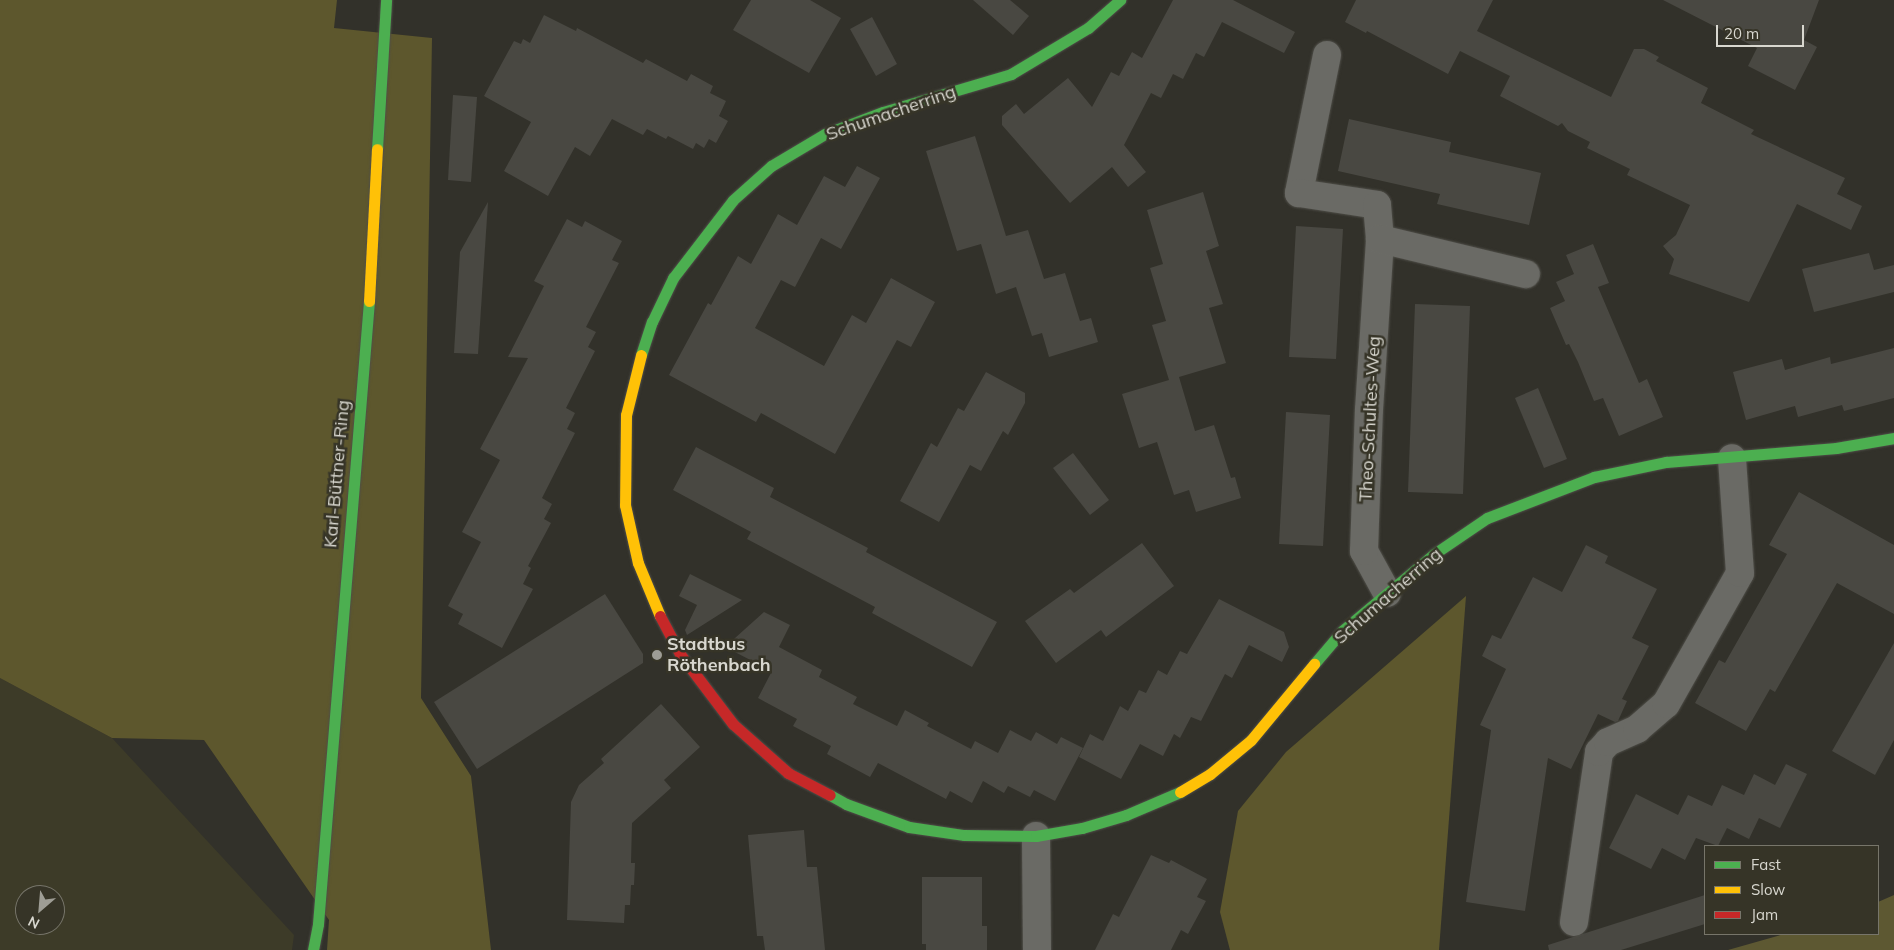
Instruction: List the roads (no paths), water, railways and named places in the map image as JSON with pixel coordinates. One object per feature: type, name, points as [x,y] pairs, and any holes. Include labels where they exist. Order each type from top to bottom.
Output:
[{"type":"street","name":"Karl-Büttner-Ring","points":[[313,950],[318,924],[367,328],[386,0]]},
{"type":"street","name":"Schumacherring","points":[[1120,0],[1088,28],[1011,74],[882,112],[825,134],[771,166],[733,200],[673,278],[652,322],[637,368],[626,415],[625,505],[638,563],[655,608],[680,654],[733,724],[788,773],[846,804],[909,827],[964,835],[1036,836],[1082,828],[1126,815],[1170,798],[1210,774],[1251,740],[1342,631],[1434,554],[1487,518],[1594,478],[1666,462],[1836,448],[1894,438]]},
{"type":"street","name":"Theo-Schultes-Weg","points":[[1327,54],[1299,193],[1377,205],[1380,239],[1369,410],[1364,552],[1387,592]]},
{"type":"street","points":[[1380,239],[1526,274]]},
{"type":"street","points":[[1574,922],[1599,752],[1608,742],[1637,728],[1666,704],[1740,573],[1732,458]]},
{"type":"street","points":[[1036,836],[1037,950]]},
{"type":"place","name":"Stadtbus Röthenbach","points":[[657,655]]}]
